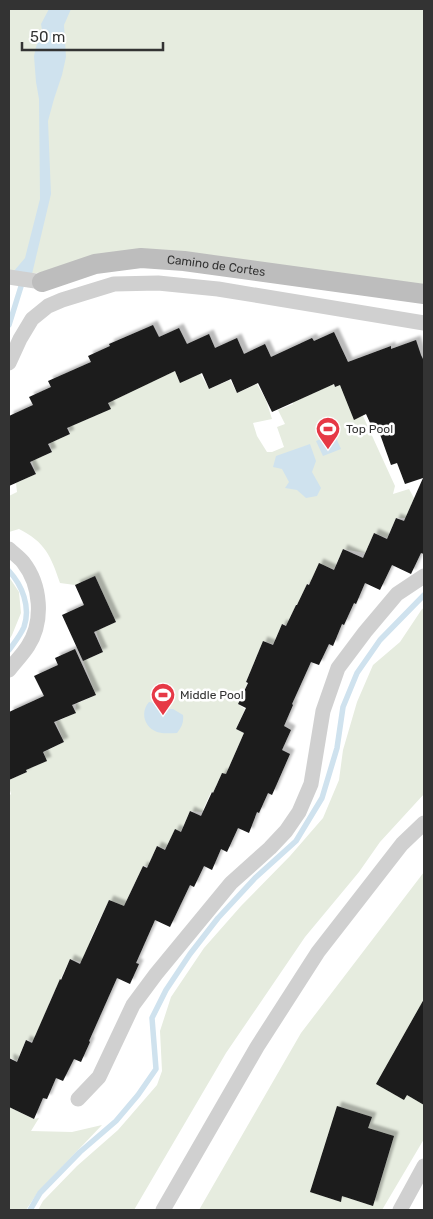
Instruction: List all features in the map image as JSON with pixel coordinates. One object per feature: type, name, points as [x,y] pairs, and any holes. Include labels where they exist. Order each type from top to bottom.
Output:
[{"type":"street","name":"Camino de Cortes","points":[[9,277],[42,282],[95,264],[141,258],[184,261],[424,294]]},
{"type":"street","points":[[9,363],[32,319],[48,306],[114,284],[158,283],[218,289],[424,322]]},
{"type":"street","points":[[9,549],[23,562],[34,581],[39,603],[37,625],[29,645],[9,670]]},
{"type":"street","points":[[78,1099],[99,1077],[133,1005],[156,974],[231,883],[281,837],[299,812],[311,784],[323,711],[338,668],[397,594],[424,576]]},
{"type":"street","points":[[163,1210],[257,1047],[318,952],[402,844],[424,823]]},
{"type":"street","points":[[400,1210],[424,1166]]},
{"type":"shaded area","points":[[9,9],[424,9],[424,293],[151,249],[32,274],[9,270]]},
{"type":"shaded area","points":[[175,371],[180,382],[200,373],[209,389],[230,380],[237,393],[257,384],[266,400],[272,419],[253,423],[257,436],[267,452],[284,447],[277,427],[285,424],[278,410],[333,384],[335,387],[352,379],[354,419],[363,416],[395,486],[393,494],[409,489],[414,498],[406,518],[396,518],[387,538],[374,533],[365,553],[343,549],[334,569],[319,564],[287,625],[282,624],[273,644],[263,641],[238,704],[245,709],[236,729],[244,733],[226,774],[222,773],[202,812],[190,811],[181,831],[175,830],[165,849],[157,846],[148,866],[143,866],[124,906],[109,900],[90,940],[93,943],[84,963],[70,959],[51,999],[35,1041],[26,1040],[17,1061],[10,1058],[9,1060],[9,796],[11,794],[9,780],[46,761],[44,752],[64,742],[56,722],[75,713],[76,704],[96,695],[83,661],[103,652],[96,631],[116,622],[95,576],[75,585],[60,583],[50,557],[35,539],[19,529],[9,532],[9,496],[17,492],[16,483],[36,474],[32,461],[52,452],[50,443],[70,434],[69,427],[110,409],[109,402],[129,393],[130,390]]},
{"type":"shaded area","points":[[9,577],[19,592],[21,613],[9,640]]},
{"type":"shaded area","points":[[424,608],[424,794],[380,842],[359,872],[305,937],[226,1053],[134,1210],[38,1210],[43,1201],[77,1166],[118,1130],[157,1085],[162,1071],[160,1031],[171,997],[204,948],[323,818],[339,780],[343,750],[357,702],[373,665],[400,642]]},
{"type":"shaded area","points":[[424,872],[424,1139],[382,1210],[199,1210],[301,1033]]},
{"type":"shaded area","points":[[9,1107],[34,1119],[39,1118],[31,1131],[72,1132],[102,1125],[38,1192],[26,1210],[9,1210]]},
{"type":"water","points":[[49,9],[71,9],[64,25],[66,57],[48,121],[51,194],[32,274],[14,271],[25,258],[40,199],[39,99],[34,56],[42,30],[41,24]]},
{"type":"water","points":[[334,433],[341,449],[323,456],[316,441]]},
{"type":"water","points":[[310,444],[316,461],[312,472],[321,488],[317,496],[306,498],[297,490],[285,488],[289,482],[282,469],[273,467],[276,456]]},
{"type":"water","points":[[149,702],[154,703],[160,709],[173,709],[183,715],[182,724],[177,733],[159,733],[149,727],[144,715]]},
{"type":"building","points":[[153,325],[159,337],[179,328],[187,344],[209,334],[215,348],[237,338],[244,354],[265,344],[271,357],[312,338],[314,341],[334,332],[348,362],[391,346],[391,349],[416,340],[424,361],[424,554],[421,553],[411,574],[392,565],[380,590],[365,583],[356,604],[354,603],[344,625],[342,624],[333,646],[329,644],[319,665],[311,662],[284,726],[291,730],[282,750],[290,754],[272,795],[268,793],[259,813],[257,812],[249,833],[238,828],[227,852],[221,849],[212,870],[204,866],[194,887],[190,885],[170,927],[155,920],[136,963],[139,964],[130,984],[117,978],[81,1062],[74,1059],[63,1081],[56,1078],[47,1099],[43,1098],[34,1119],[9,1107],[9,1058],[17,1062],[26,1040],[32,1043],[70,959],[80,964],[109,900],[124,906],[143,866],[147,868],[157,846],[165,850],[175,829],[181,832],[190,811],[201,816],[222,773],[226,774],[244,733],[236,729],[246,708],[238,704],[248,683],[246,682],[263,641],[273,645],[282,624],[286,626],[319,563],[334,570],[343,549],[363,558],[374,533],[387,539],[396,518],[404,521],[423,478],[405,484],[397,463],[391,465],[376,423],[371,425],[366,414],[354,420],[340,385],[335,387],[334,384],[272,412],[258,383],[237,393],[231,379],[209,389],[202,373],[180,383],[175,371],[108,403],[111,409],[67,428],[70,434],[48,444],[52,452],[30,462],[36,474],[9,486],[9,416],[33,405],[29,397],[51,387],[48,381],[91,362],[88,356],[110,346],[109,344]]},
{"type":"building","points":[[95,576],[116,622],[94,632],[103,652],[83,661],[62,615],[84,605],[75,585]]},
{"type":"building","points":[[75,649],[96,695],[72,705],[76,713],[54,722],[64,742],[43,752],[47,761],[9,780],[9,712],[44,696],[34,676],[58,665],[55,658]]},
{"type":"building","points":[[424,999],[424,1105],[407,1095],[404,1100],[376,1084]]},
{"type":"building","points":[[337,1106],[372,1117],[368,1128],[394,1136],[373,1206],[342,1196],[341,1202],[310,1192]]},
{"type":"waterway","points":[[9,325],[23,280]]},
{"type":"waterway","points":[[9,571],[18,583],[26,604],[24,627],[9,650]]},
{"type":"waterway","points":[[30,1210],[40,1193],[80,1152],[116,1121],[138,1095],[156,1069],[152,1018],[166,990],[190,954],[218,918],[255,878],[296,841],[322,798],[337,748],[343,707],[357,673],[380,640],[424,595]]},
{"type":"place","name":"Top Pool","points":[[328,450]]},
{"type":"place","name":"Middle Pool","points":[[163,716]]}]
